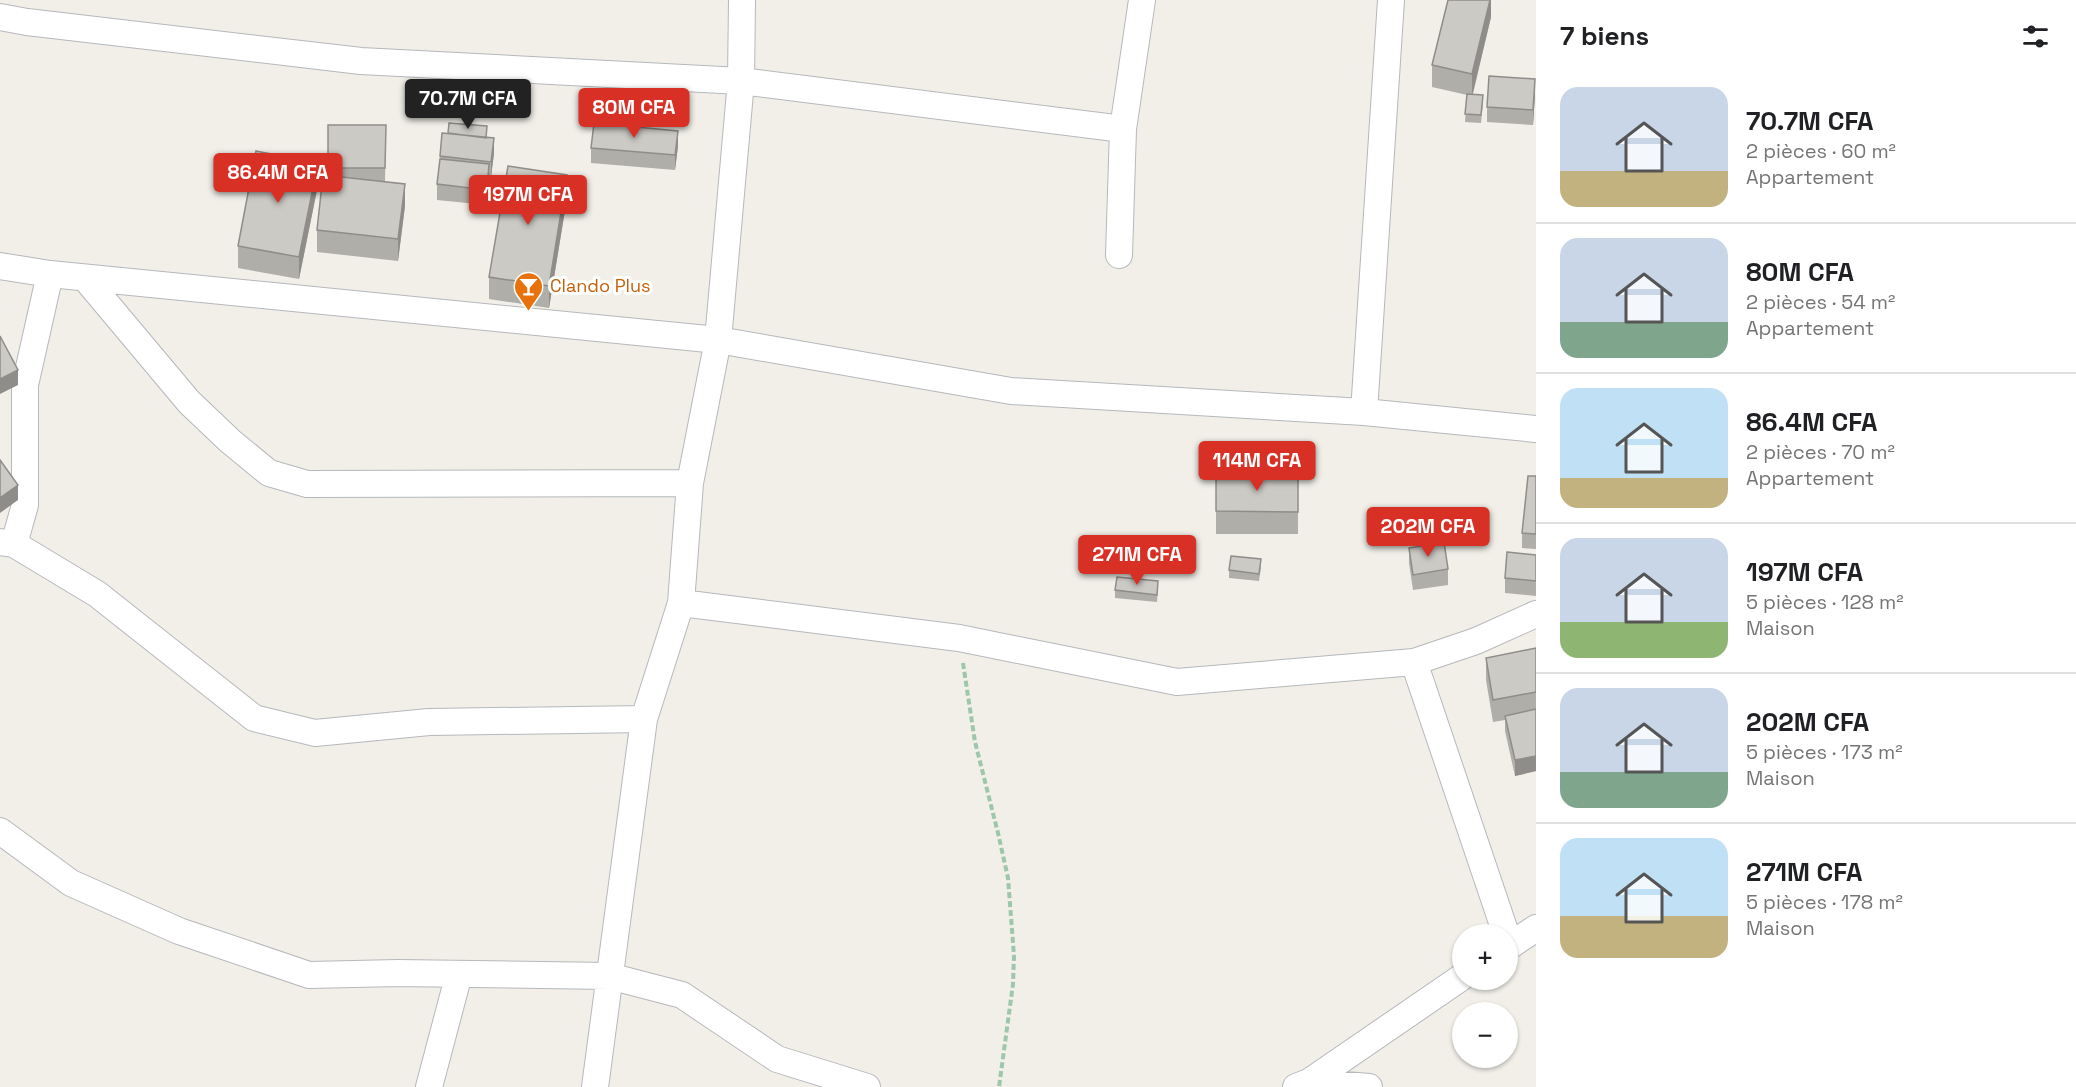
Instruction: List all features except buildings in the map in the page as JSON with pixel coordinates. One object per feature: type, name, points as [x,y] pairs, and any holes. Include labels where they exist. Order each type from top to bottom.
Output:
[{"type":"street","points":[[595,1087],[644,719],[681,603],[690,483],[718,340],[741,81],[742,0]]},
{"type":"street","points":[[1119,255],[1123,129],[1142,0]]},
{"type":"street","points":[[1364,412],[1391,0]]},
{"type":"street","points":[[0,17],[362,61],[741,81],[1123,129]]},
{"type":"street","points":[[0,266],[85,278],[718,340],[1011,391],[1364,412],[1536,429]]},
{"type":"street","points":[[50,274],[25,386],[25,505],[7,543],[97,594],[254,717],[315,733],[429,722],[644,719]]},
{"type":"street","points":[[85,278],[189,402],[230,441],[269,473],[307,484],[690,483]]},
{"type":"street","points":[[681,603],[959,638],[1177,682],[1414,662],[1476,641],[1536,614]]},
{"type":"street","points":[[1414,662],[1502,924]]},
{"type":"street","points":[[0,831],[71,883],[179,931],[309,975],[398,973],[609,976],[682,995],[777,1059],[867,1087]]},
{"type":"street","points":[[1518,936],[1536,928]]},
{"type":"street","points":[[429,1087],[459,974]]},
{"type":"street","points":[[1302,1085],[1452,984]]},
{"type":"street","points":[[1302,1085],[1369,1087]]},
{"type":"path","points":[[959,638],[975,742],[1008,878],[1014,956],[1013,984],[999,1087]]},
{"type":"place","name":"Clando Plus","points":[[529,312]]}]
